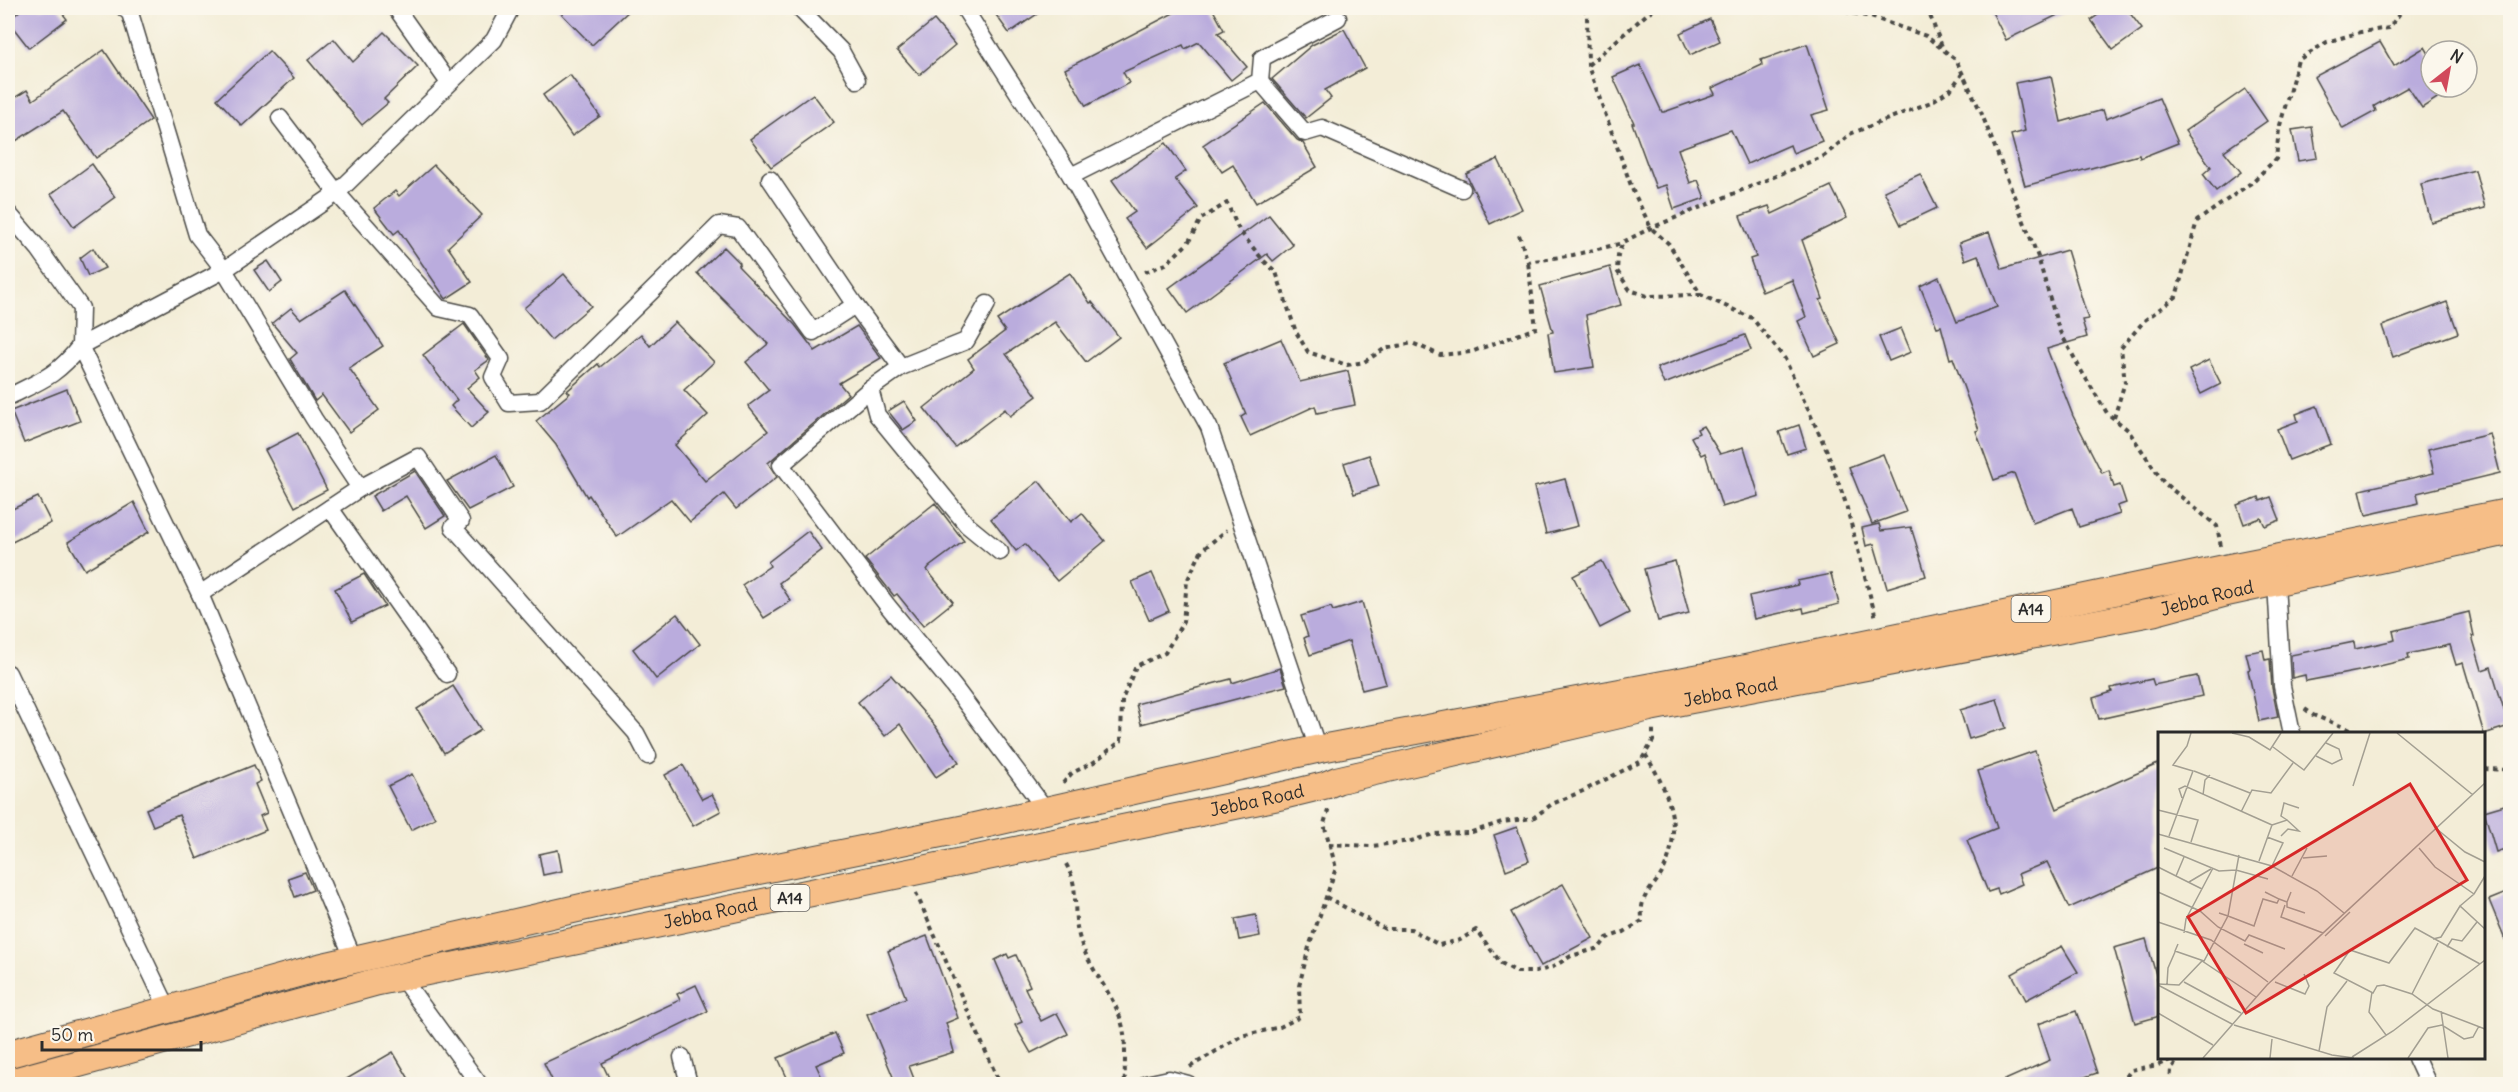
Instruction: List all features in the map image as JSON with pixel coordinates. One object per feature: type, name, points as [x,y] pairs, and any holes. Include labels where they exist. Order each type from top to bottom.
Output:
[{"type":"highway","name":"Jebba Road","points":[[8,1054],[354,960],[1039,799],[1719,674],[2227,568],[2511,512]]},
{"type":"highway","name":"Jebba Road","points":[[8,1083],[376,982],[1281,796],[1338,780],[1577,727],[1652,707],[2154,612],[2511,531]]},
{"type":"street","points":[[124,8],[130,13],[197,235],[224,270],[314,419],[360,488]]},
{"type":"street","points":[[396,8],[449,83]]},
{"type":"street","points":[[8,397],[53,375],[66,365],[80,346],[224,270],[337,193],[494,40],[511,8]]},
{"type":"street","points":[[799,8],[842,51],[857,80]]},
{"type":"street","points":[[964,8],[1071,176],[1209,427],[1318,749]]},
{"type":"street","points":[[1338,18],[1262,58],[1260,81],[1305,133],[1322,128],[1462,189]]},
{"type":"street","points":[[1071,176],[1260,81]]},
{"type":"street","points":[[280,118],[337,193],[439,308],[470,315],[501,359],[493,377],[509,403],[540,401],[719,225],[738,228],[813,332],[855,305]]},
{"type":"street","points":[[770,178],[855,305],[901,367]]},
{"type":"street","points":[[8,213],[39,249],[81,308],[80,346],[200,594],[354,960]]},
{"type":"street","points":[[987,304],[966,341],[901,367],[870,389],[781,465],[1039,799]]},
{"type":"street","points":[[870,389],[876,415],[967,525],[1000,552]]},
{"type":"street","points":[[200,594],[360,488],[418,456],[461,521],[453,527],[636,733],[648,756]]},
{"type":"street","points":[[330,508],[447,674]]},
{"type":"street","points":[[2276,583],[2284,695],[2292,732]]},
{"type":"street","points":[[8,673],[168,1010]]},
{"type":"street","points":[[402,978],[479,1084]]},
{"type":"street","points":[[682,1057],[689,1084]]},
{"type":"street","points":[[2416,1059],[2428,1084]]},
{"type":"street","points":[[1146,1084],[1169,1079],[1188,1084]]},
{"type":"path","points":[[1585,8],[1588,66],[1633,191],[1651,228],[1669,244],[1701,295]]},
{"type":"path","points":[[1588,66],[1654,8]]},
{"type":"path","points":[[1827,8],[1871,17],[1926,36],[1956,60],[1981,112],[2038,257],[2059,330],[2107,413],[2128,429],[2164,483],[2217,526],[2227,568]]},
{"type":"path","points":[[1927,8],[1943,50]]},
{"type":"path","points":[[2114,418],[2125,382],[2121,348],[2145,320],[2176,297],[2197,221],[2251,183],[2276,159],[2278,129],[2298,60],[2327,42],[2361,32],[2389,28],[2400,13],[2396,8]]},
{"type":"path","points":[[1528,262],[1573,255],[1623,242],[1651,228],[1824,156],[1850,134],[1931,102],[1951,89],[1962,73]]},
{"type":"path","points":[[1128,279],[1166,264],[1188,243],[1201,219],[1227,203],[1239,230],[1262,259],[1276,272],[1296,332],[1308,351],[1347,365],[1364,362],[1384,349],[1412,343],[1440,354],[1470,352],[1536,328],[1528,262],[1519,236]]},
{"type":"path","points":[[1623,242],[1618,255],[1617,271],[1630,290],[1647,296],[1701,295],[1752,318],[1785,359],[1827,451],[1845,501],[1881,639]]},
{"type":"path","points":[[1039,799],[1062,785],[1072,773],[1095,762],[1121,741],[1122,700],[1136,666],[1165,653],[1183,622],[1187,581],[1202,550],[1228,528],[1242,522]]},
{"type":"path","points":[[2284,695],[2313,715],[2356,732]]},
{"type":"path","points":[[1329,844],[1372,846],[1411,841],[1434,834],[1469,833],[1502,822],[1533,818],[1552,804],[1640,762],[1653,741],[1652,707]]},
{"type":"path","points":[[1326,897],[1385,929],[1411,929],[1440,945],[1460,940],[1476,930],[1501,963],[1517,972],[1536,972],[1553,967],[1571,956],[1599,948],[1607,938],[1624,932],[1642,921],[1643,902],[1663,872],[1674,832],[1671,806],[1657,773],[1645,754]]},
{"type":"path","points":[[2485,769],[2511,770]]},
{"type":"path","points":[[1169,1079],[1241,1036],[1280,1027],[1300,1017],[1299,986],[1309,947],[1336,868],[1324,824],[1338,780]]},
{"type":"path","points":[[1055,844],[1072,874],[1077,898],[1077,930],[1087,962],[1105,990],[1122,1024],[1125,1084]]},
{"type":"path","points":[[917,872],[916,895],[1000,1084]]},
{"type":"path","points":[[2121,1084],[2131,1070],[2158,1065],[2174,1059]]},
{"type":"path","points":[[2170,1084],[2171,1069],[2176,1059]]},
{"type":"building","points":[[23,8],[58,8],[67,19],[29,48],[8,21]]},
{"type":"building","points":[[556,8],[632,8],[592,45]]},
{"type":"building","points":[[991,8],[1046,8],[1009,33]]},
{"type":"building","points":[[1183,8],[1212,8],[1224,30],[1218,33],[1247,67],[1231,80],[1199,42],[1185,49],[1183,45],[1123,72],[1129,83],[1086,106],[1065,69]]},
{"type":"building","points":[[1990,8],[2072,8],[2006,40]]},
{"type":"building","points":[[2108,8],[2126,8],[2142,29],[2113,50],[2091,20]]},
{"type":"building","points":[[1710,19],[1720,41],[1690,55],[1680,33]]},
{"type":"building","points":[[934,20],[955,45],[919,75],[897,50]]},
{"type":"building","points":[[1344,29],[1365,68],[1325,90],[1331,98],[1306,118],[1272,79],[1312,45]]},
{"type":"building","points":[[384,32],[418,66],[384,99],[388,103],[362,125],[308,60],[334,39],[353,62]]},
{"type":"building","points":[[2380,42],[2394,66],[2419,51],[2419,99],[2436,99],[2422,108],[2408,87],[2374,106],[2376,111],[2343,129],[2314,77]]},
{"type":"building","points":[[1807,44],[1829,110],[1811,115],[1822,141],[1793,153],[1790,145],[1747,164],[1731,130],[1678,149],[1690,183],[1698,180],[1705,198],[1674,209],[1666,185],[1656,188],[1632,123],[1634,123],[1613,77],[1640,65],[1664,112],[1715,94],[1712,88],[1762,65],[1761,60]]},
{"type":"building","points":[[104,50],[151,120],[96,158],[63,111],[8,146],[8,102],[27,90],[33,100]]},
{"type":"building","points":[[269,51],[294,78],[242,126],[217,99]]},
{"type":"building","points":[[570,75],[600,116],[572,136],[543,95]]},
{"type":"building","points":[[2051,76],[2061,122],[2103,110],[2106,119],[2159,98],[2178,143],[2140,158],[2139,155],[2025,186],[2011,135],[2025,131],[2015,83]]},
{"type":"building","points":[[2245,89],[2267,121],[2224,151],[2241,172],[2216,191],[2203,174],[2211,167],[2185,131]]},
{"type":"building","points":[[813,94],[834,122],[771,167],[750,139]]},
{"type":"building","points":[[1265,103],[1297,140],[1303,143],[1317,167],[1256,203],[1233,165],[1222,172],[1203,145]]},
{"type":"building","points":[[2312,127],[2317,158],[2298,161],[2292,130]]},
{"type":"building","points":[[1166,143],[1186,171],[1175,179],[1198,208],[1147,248],[1125,219],[1135,212],[1112,180]]},
{"type":"building","points":[[1498,159],[1522,209],[1490,224],[1466,174]]},
{"type":"building","points":[[92,164],[115,197],[74,227],[51,194]]},
{"type":"building","points":[[434,165],[482,215],[448,247],[472,282],[446,299],[399,230],[394,234],[374,208],[395,191],[399,196]]},
{"type":"building","points":[[2475,170],[2485,208],[2431,222],[2421,184]]},
{"type":"building","points":[[1920,174],[1937,208],[1901,225],[1884,191]]},
{"type":"building","points":[[1831,186],[1847,218],[1802,240],[1823,299],[1820,300],[1840,344],[1814,356],[1798,321],[1806,317],[1792,280],[1762,292],[1750,259],[1756,257],[1740,216],[1769,206],[1772,214]]},
{"type":"building","points":[[1269,215],[1293,245],[1273,261],[1267,254],[1187,313],[1169,288]]},
{"type":"building","points":[[1989,232],[2002,269],[2067,250],[2088,319],[2082,320],[2087,337],[2047,349],[2073,416],[2102,473],[2109,470],[2114,487],[2120,485],[2126,503],[2117,506],[2120,514],[2079,527],[2072,508],[2033,523],[2014,473],[1994,480],[1953,358],[1950,359],[1941,326],[1937,327],[1920,286],[1939,277],[1957,322],[1997,307],[1978,255],[1965,260],[1959,243]]},
{"type":"building","points":[[724,247],[740,263],[738,266],[795,325],[815,351],[857,326],[881,358],[839,383],[848,394],[768,463],[777,477],[736,509],[724,494],[690,522],[671,499],[617,537],[589,495],[587,497],[556,445],[536,421],[570,393],[567,391],[598,364],[600,367],[641,334],[650,346],[675,322],[714,362],[684,390],[708,415],[675,445],[705,481],[768,431],[748,406],[769,390],[746,362],[768,344],[697,273]]},
{"type":"building","points":[[93,248],[105,268],[88,276],[80,258]]},
{"type":"building","points":[[268,261],[282,282],[269,292],[254,270]]},
{"type":"building","points":[[1610,267],[1621,305],[1586,315],[1594,367],[1554,373],[1548,333],[1553,332],[1540,286]]},
{"type":"building","points":[[1070,273],[1090,303],[1092,302],[1119,337],[1086,362],[1055,322],[1006,354],[1037,396],[1010,416],[1005,409],[955,447],[924,408],[974,368],[968,359],[1005,331],[997,320]]},
{"type":"building","points":[[564,274],[591,306],[551,340],[524,308]]},
{"type":"building","points":[[345,290],[383,346],[349,368],[379,410],[349,432],[322,395],[315,401],[290,359],[297,353],[272,323],[291,308],[301,319]]},
{"type":"building","points":[[2447,302],[2458,333],[2393,357],[2382,326]]},
{"type":"building","points":[[464,324],[489,360],[475,370],[480,377],[467,388],[489,412],[471,428],[451,406],[457,400],[423,355]]},
{"type":"building","points":[[1901,328],[1911,352],[1889,361],[1879,337]]},
{"type":"building","points":[[1745,335],[1751,350],[1664,384],[1657,368]]},
{"type":"building","points":[[1281,339],[1300,382],[1348,371],[1355,405],[1317,413],[1315,406],[1250,436],[1241,417],[1246,414],[1224,363]]},
{"type":"building","points":[[2209,360],[2221,384],[2201,394],[2189,370]]},
{"type":"building","points":[[67,389],[80,421],[24,443],[11,411]]},
{"type":"building","points":[[904,401],[917,421],[903,430],[888,411]]},
{"type":"building","points":[[2317,406],[2331,444],[2289,460],[2277,429],[2298,421],[2296,414]]},
{"type":"building","points":[[1799,425],[1806,448],[1787,454],[1779,432]]},
{"type":"building","points":[[1703,426],[1720,454],[1744,447],[1759,496],[1722,507],[1705,453],[1701,455],[1691,437],[1699,433],[1697,429]]},
{"type":"building","points":[[298,433],[327,490],[295,507],[265,450]]},
{"type":"building","points":[[2490,434],[2500,473],[2417,493],[2419,503],[2366,515],[2360,490],[2434,473],[2428,449]]},
{"type":"building","points":[[1883,454],[1906,512],[1872,524],[1849,467]]},
{"type":"building","points":[[496,455],[513,487],[468,510],[447,481]]},
{"type":"building","points":[[1369,455],[1379,486],[1354,494],[1344,463]]},
{"type":"building","points":[[415,471],[445,516],[426,528],[406,496],[381,511],[372,496]]},
{"type":"building","points":[[1565,479],[1578,526],[1546,534],[1534,487]]},
{"type":"building","points":[[1039,481],[1071,522],[1082,513],[1105,541],[1057,581],[1025,544],[1016,551],[991,519]]},
{"type":"building","points":[[38,497],[51,523],[8,544],[8,511]]},
{"type":"building","points":[[2259,497],[2260,501],[2271,497],[2280,520],[2265,526],[2261,518],[2244,524],[2237,505]]},
{"type":"building","points":[[134,502],[149,532],[85,570],[68,542]]},
{"type":"building","points":[[935,503],[964,541],[927,570],[953,602],[923,626],[897,594],[894,596],[865,559]]},
{"type":"building","points":[[1879,524],[1881,531],[1911,527],[1926,576],[1887,588],[1874,544],[1866,546],[1862,528]]},
{"type":"building","points":[[808,531],[822,550],[779,583],[791,601],[764,618],[742,585],[770,566],[768,562]]},
{"type":"building","points":[[1602,561],[1629,613],[1600,628],[1573,576]]},
{"type":"building","points":[[1675,561],[1689,613],[1658,621],[1644,569]]},
{"type":"building","points":[[1152,573],[1169,611],[1149,620],[1132,582]]},
{"type":"building","points":[[364,574],[385,606],[352,622],[335,589]]},
{"type":"building","points":[[1831,574],[1839,604],[1804,613],[1803,608],[1754,619],[1749,596],[1798,585],[1797,581]]},
{"type":"building","points":[[1362,602],[1386,684],[1362,690],[1349,641],[1310,655],[1304,638],[1308,636],[1301,616],[1331,607],[1333,611]]},
{"type":"building","points":[[2469,612],[2474,636],[2472,636],[2482,670],[2491,667],[2509,726],[2485,734],[2483,732],[2463,663],[2456,665],[2450,645],[2408,654],[2409,659],[2359,671],[2306,681],[2305,675],[2292,678],[2291,655],[2354,642],[2355,649],[2395,640],[2393,631]]},
{"type":"building","points":[[677,614],[700,644],[656,679],[633,649]]},
{"type":"building","points":[[2263,650],[2265,660],[2270,659],[2272,688],[2278,717],[2259,721],[2246,653]]},
{"type":"building","points":[[1280,668],[1286,686],[1141,724],[1136,704],[1231,679],[1232,683]]},
{"type":"building","points":[[891,675],[936,727],[959,762],[936,777],[900,724],[885,736],[858,702]]},
{"type":"building","points":[[2197,676],[2202,696],[2099,719],[2093,698],[2112,692],[2111,688],[2152,679],[2154,685]]},
{"type":"building","points":[[453,686],[481,730],[444,753],[417,709]]},
{"type":"building","points":[[1997,699],[2006,728],[1969,739],[1960,710]]},
{"type":"building","points":[[2035,751],[2057,809],[2158,764],[2158,868],[2069,908],[2047,862],[2018,874],[2022,884],[1999,894],[1997,889],[1988,892],[1967,840],[1997,828],[1978,771]]},
{"type":"building","points":[[254,765],[261,781],[255,784],[267,813],[260,816],[266,830],[197,859],[179,815],[153,826],[146,809]]},
{"type":"building","points":[[683,765],[702,799],[712,794],[721,811],[693,826],[665,775]]},
{"type":"building","points":[[412,774],[435,818],[411,830],[388,786]]},
{"type":"building","points":[[2511,803],[2511,847],[2496,852],[2485,811]]},
{"type":"building","points":[[1517,827],[1529,861],[1506,870],[1494,835]]},
{"type":"building","points":[[558,850],[562,871],[543,875],[539,854]]},
{"type":"building","points":[[305,872],[313,890],[295,897],[288,878]]},
{"type":"building","points":[[1563,884],[1593,938],[1541,966],[1511,912]]},
{"type":"building","points":[[2511,891],[2511,951],[2510,951],[2489,900]]},
{"type":"building","points":[[1256,915],[1260,936],[1239,940],[1235,919]]},
{"type":"building","points":[[927,936],[958,1018],[946,1023],[954,1052],[909,1066],[916,1084],[896,1084],[867,1014],[906,998],[888,951]]},
{"type":"building","points":[[2146,939],[2158,982],[2158,1017],[2135,1023],[2114,948]]},
{"type":"building","points":[[2062,946],[2078,972],[2026,1000],[2012,974]]},
{"type":"building","points":[[1007,954],[1009,958],[1016,955],[1030,986],[1025,988],[1041,1021],[1057,1013],[1068,1034],[1031,1053],[1015,1025],[1022,1022],[995,960]]},
{"type":"building","points":[[696,985],[708,1011],[602,1063],[612,1084],[554,1084],[544,1063],[680,1000],[677,994]]},
{"type":"building","points":[[2076,1011],[2097,1073],[2064,1084],[1996,1084],[2050,1060],[2038,1024]]},
{"type":"building","points":[[835,1033],[844,1053],[816,1065],[825,1084],[790,1084],[778,1058]]},
{"type":"building","points":[[393,1052],[412,1084],[338,1084]]}]
